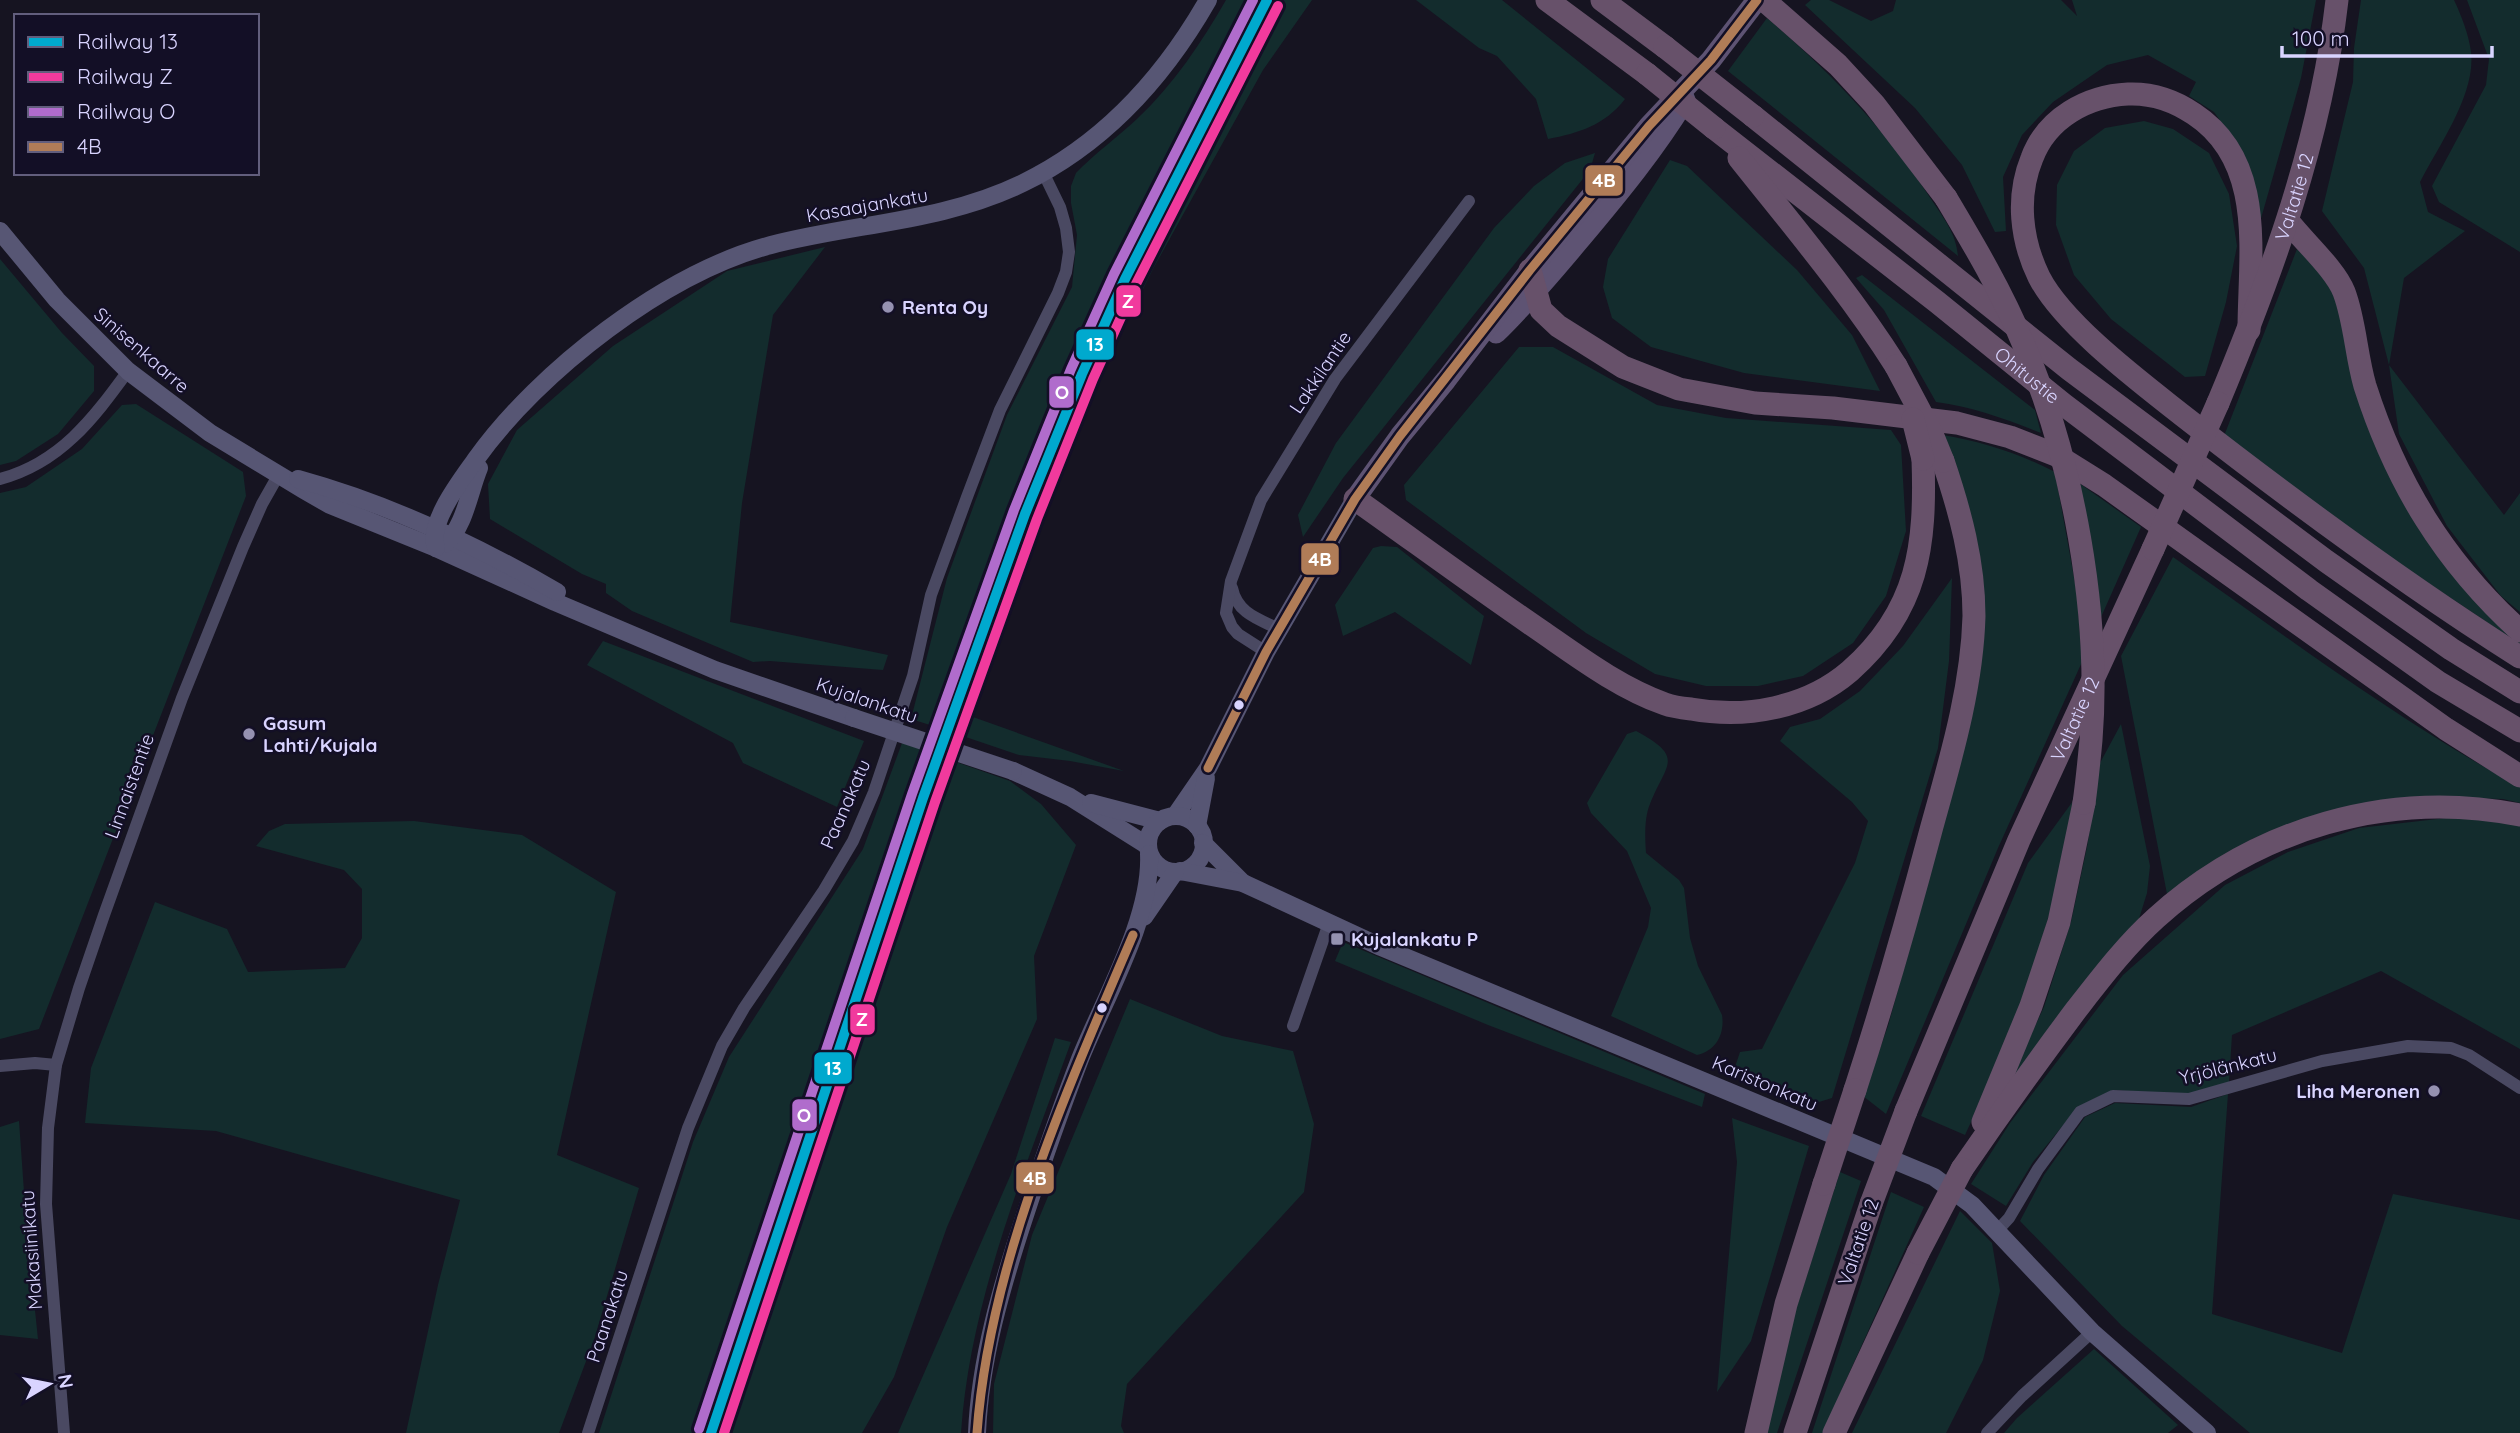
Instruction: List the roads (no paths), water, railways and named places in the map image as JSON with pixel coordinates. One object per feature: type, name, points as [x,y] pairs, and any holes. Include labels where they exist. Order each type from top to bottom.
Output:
[{"type":"highway","name":"Ohitustie","points":[[1547,0],[1647,74],[2063,404],[2309,590],[2438,682],[2520,731]]},
{"type":"highway","name":"Ohitustie","points":[[1602,0],[1753,116],[2068,369],[2326,561],[2451,649],[2520,692]]},
{"type":"highway","points":[[1764,0],[1838,65],[1874,104],[1946,198],[1978,251],[2024,344],[2060,447],[2074,510],[2089,616],[2092,671],[2091,737],[2084,803],[2059,922],[2035,994],[1962,1170],[1918,1253],[1834,1433]]},
{"type":"highway","name":"Valtatie 12","points":[[1795,1433],[1871,1204],[1906,1111],[2019,840],[2153,549],[2249,330],[2288,221],[2309,142],[2337,0]]},
{"type":"highway","points":[[2249,330],[2252,238],[2249,200],[2238,167],[2225,143],[2202,119],[2180,104],[2152,95],[2130,94],[2089,102],[2051,126],[2036,146],[2026,173],[2022,200],[2023,224],[2027,248],[2040,278],[2065,314],[2148,388],[2272,486],[2461,619],[2520,657]]},
{"type":"highway","points":[[1714,128],[1824,262],[1896,366],[1919,435],[1933,460],[1967,542],[1973,617],[1967,678],[1953,748],[1897,957],[1786,1304],[1756,1433]]},
{"type":"highway","points":[[2288,221],[2332,272],[2343,291],[2371,404],[2392,459],[2430,529],[2494,607],[2520,631]]},
{"type":"highway","points":[[1532,282],[1541,310],[1567,333],[1623,367],[1679,389],[1755,403],[1833,408],[1957,424],[2010,437],[2056,455],[2104,485],[2446,729],[2520,776]]},
{"type":"highway","points":[[1355,499],[1535,627],[1620,682],[1666,705],[1736,713],[1776,708],[1813,696],[1845,676],[1871,652],[1892,623],[1910,590],[1920,552],[1933,460]]},
{"type":"highway","points":[[1962,1170],[2027,1075],[2102,976],[2155,919],[2200,882],[2245,856],[2290,835],[2339,818],[2388,809],[2441,806],[2488,808],[2520,814]]},
{"type":"main road","points":[[1355,499],[1400,436],[1532,282],[1649,127],[1711,60],[1757,0]]},
{"type":"street","name":"Kasaajankatu","points":[[435,528],[471,466],[505,422],[544,380],[576,354],[659,296],[738,256],[770,246],[947,212],[982,201],[1043,172],[1087,144],[1137,99],[1167,64],[1208,0]]},
{"type":"street","name":"Paanakatu","points":[[588,1433],[706,1080],[744,1009],[824,890],[853,841],[874,792],[905,703],[926,612],[967,497],[1000,410],[1066,272],[1069,252],[1066,228],[1060,207],[1043,172]]},
{"type":"street","name":"Lakkilantie","points":[[1266,652],[1238,634],[1227,613],[1231,581],[1261,500],[1335,379],[1469,201]]},
{"type":"street","name":"Sinisenkaarre","points":[[0,231],[57,300],[128,371],[209,433],[330,505],[436,548]]},
{"type":"street","points":[[0,479],[33,467],[73,440],[128,371]]},
{"type":"street","name":"Kasaajankatu","points":[[452,537],[481,463],[505,422]]},
{"type":"street","name":"Sinisenkaarre","points":[[279,474],[335,491],[435,528],[452,537]]},
{"type":"street","name":"Linnaistentie","points":[[57,1065],[95,939],[182,698],[243,547],[279,474]]},
{"type":"street","points":[[977,1433],[993,1324],[1012,1253],[1047,1147],[1133,935],[1148,879],[1150,832],[1167,819],[1208,768],[1266,652],[1355,499]]},
{"type":"street","points":[[435,528],[436,548],[452,537]]},
{"type":"street","name":"Kujalankatu","points":[[452,537],[650,642]]},
{"type":"street","name":"Kujalankatu","points":[[436,548],[715,670],[1013,771],[1070,797],[1149,850]]},
{"type":"street","points":[[1231,581],[1235,601],[1248,614],[1279,629]]},
{"type":"street","points":[[1149,850],[1162,869],[1178,872],[1188,869],[1199,858],[1208,768]]},
{"type":"street","name":"Kujalankatu","points":[[1070,797],[1167,819]]},
{"type":"street","points":[[1167,819],[1185,817],[1200,834]]},
{"type":"street","name":"Karistonkatu","points":[[1200,834],[1243,883]]},
{"type":"street","points":[[1133,935],[1178,872]]},
{"type":"street","name":"Karistonkatu","points":[[1178,872],[1243,883],[1329,923],[1924,1173],[1972,1205],[2092,1332],[2207,1433]]},
{"type":"street","points":[[1293,1026],[1329,923]]},
{"type":"street","name":"Yrjölänkatu","points":[[1997,1231],[2009,1218],[2038,1169],[2080,1112],[2113,1096],[2189,1099],[2322,1061],[2408,1046],[2451,1048],[2469,1055],[2520,1088]]},
{"type":"street","points":[[0,1066],[35,1063],[57,1065]]},
{"type":"street","name":"Makasiinikatu","points":[[57,1065],[48,1128],[46,1204],[64,1433]]},
{"type":"street","points":[[1987,1433],[2022,1396],[2092,1332]]},
{"type":"rail line","name":"O","points":[[699,1429],[912,794],[1014,510],[1071,369],[1114,274],[1253,0]]},
{"type":"rail line","name":"13","points":[[711,1433],[923,798],[1025,514],[1082,374],[1125,279],[1267,0]]},
{"type":"rail line","name":"Z","points":[[724,1433],[935,802],[1037,519],[1093,379],[1136,284],[1278,6]]},
{"type":"place","name":"Renta Oy","points":[[888,307]]},
{"type":"place","name":"Gasum Lahti/Kujala","points":[[249,734]]},
{"type":"place","name":"Kujalankatu P","points":[[1337,939]]},
{"type":"place","name":"Liha Meronen","points":[[2434,1091]]}]
